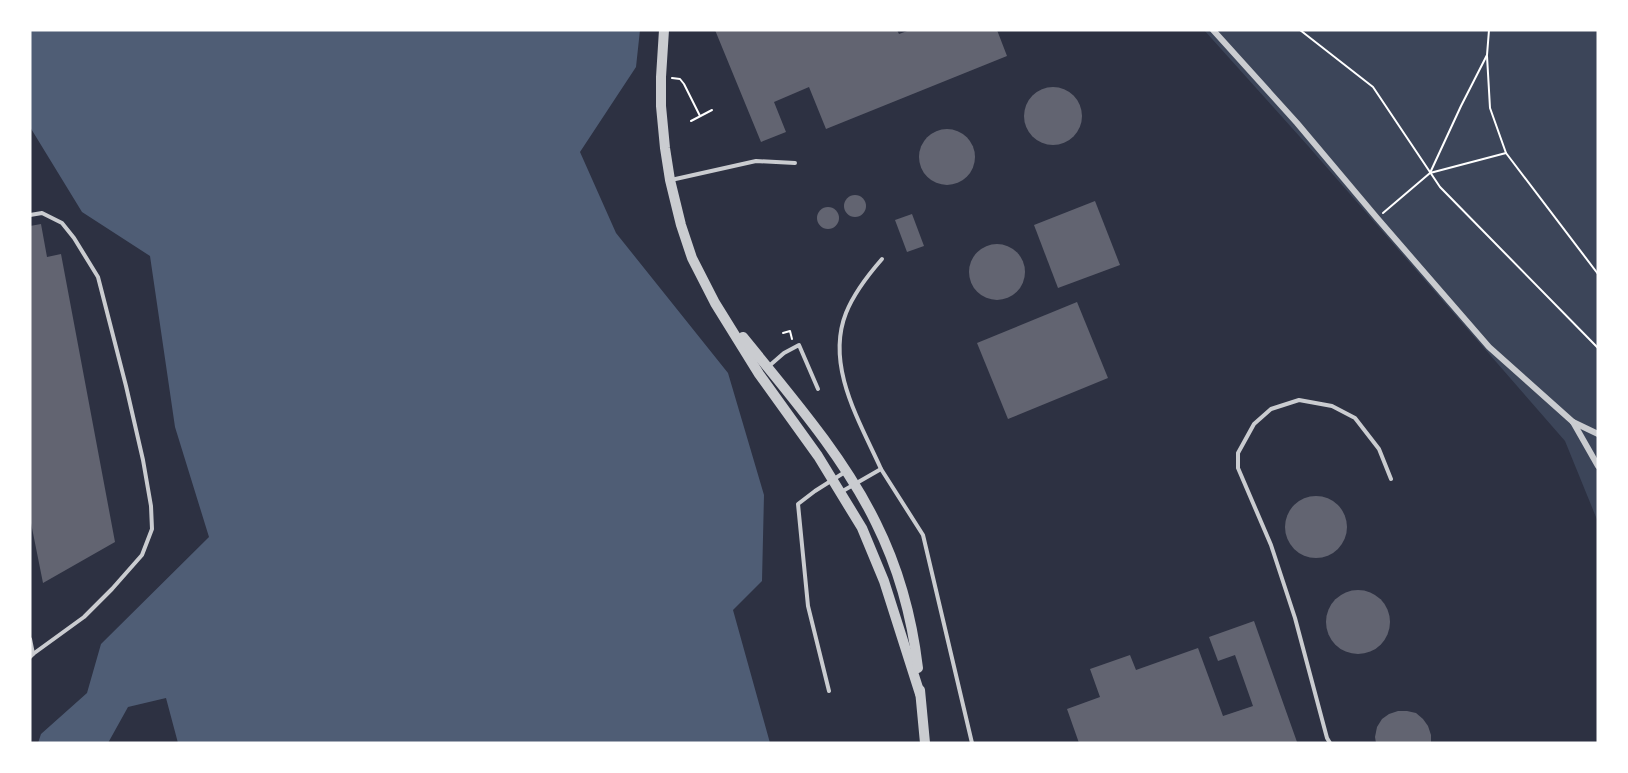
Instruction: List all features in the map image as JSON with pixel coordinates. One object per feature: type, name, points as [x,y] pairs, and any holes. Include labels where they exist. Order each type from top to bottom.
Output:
[{"type":"street","points":[[664,30],[661,106],[665,148],[681,225],[692,258],[716,303],[763,371],[862,528],[884,581],[921,694]]},
{"type":"street","points":[[1213,30],[1298,123],[1489,347],[1573,422],[1598,434]]},
{"type":"street","points":[[763,371],[828,445],[876,523],[898,575],[914,637],[925,743]]},
{"type":"street","points":[[1573,422],[1598,466]]},
{"type":"lane","points":[[670,180],[756,161],[795,164]]},
{"type":"lane","points":[[30,215],[42,213],[62,223],[75,238],[98,277],[143,460],[151,507],[152,529],[142,555],[112,589],[84,617],[32,656]]},
{"type":"lane","points":[[882,259],[866,277],[846,313],[841,331],[841,370],[851,402],[880,469],[923,535],[972,743]]},
{"type":"lane","points":[[763,371],[784,353],[799,345],[818,389]]},
{"type":"lane","points":[[1330,743],[1311,683],[1295,618],[1271,545],[1238,468],[1239,453],[1254,424],[1271,410],[1299,400],[1332,406],[1355,418],[1379,449],[1390,479]]},
{"type":"lane","points":[[841,492],[880,469]]},
{"type":"lane","points":[[829,691],[808,606],[798,504],[845,472]]},
{"type":"lane","points":[[30,639],[32,656]]},
{"type":"path","points":[[1300,30],[1373,87],[1440,188],[1598,348]]},
{"type":"path","points":[[1489,30],[1487,55],[1490,108],[1506,153],[1598,274]]},
{"type":"path","points":[[1377,218],[1430,173],[1487,55]]},
{"type":"path","points":[[661,78],[680,79],[700,116]]},
{"type":"path","points":[[691,121],[712,110]]},
{"type":"path","points":[[1430,173],[1506,153]]},
{"type":"path","points":[[783,333],[789,330],[790,333]]},
{"type":"shaded area","points":[[30,30],[640,30],[636,67],[580,152],[616,233],[728,373],[764,495],[762,581],[733,610],[770,743],[178,743],[166,698],[128,707],[108,743],[38,743],[41,734],[87,693],[101,644],[209,537],[175,427],[150,256],[82,212],[30,127]]},
{"type":"shaded area","points":[[1204,30],[1598,30],[1598,522],[1565,441]]},
{"type":"building","points":[[715,30],[897,30],[899,34],[910,30],[997,30],[1007,56],[826,129],[809,87],[774,102],[786,132],[761,142]]},
{"type":"building","points":[[1053,87],[1064,89],[1077,100],[1082,116],[1080,127],[1069,140],[1053,145],[1042,143],[1029,132],[1024,116],[1026,105],[1037,92]]},
{"type":"building","points":[[942,129],[952,129],[967,137],[973,146],[975,157],[973,168],[967,177],[952,185],[942,185],[931,180],[924,173],[919,162],[919,152],[924,141],[931,134]]},
{"type":"building","points":[[855,195],[863,198],[866,206],[863,214],[855,217],[847,214],[844,206],[847,198]]},
{"type":"building","points":[[1095,201],[1120,265],[1058,288],[1034,225]]},
{"type":"building","points":[[828,207],[836,210],[839,218],[836,226],[828,229],[820,226],[817,218],[820,210]]},
{"type":"building","points":[[912,214],[924,246],[907,252],[895,220]]},
{"type":"building","points":[[41,224],[47,257],[61,254],[115,542],[43,583],[30,518],[30,226]]},
{"type":"building","points":[[997,244],[1008,246],[1017,252],[1023,261],[1025,272],[1023,283],[1017,292],[1008,298],[997,300],[986,298],[977,292],[971,283],[969,272],[971,261],[977,252],[986,246]]},
{"type":"building","points":[[1077,302],[1108,378],[1008,419],[977,343]]},
{"type":"building","points":[[1316,496],[1333,501],[1338,505],[1342,510],[1347,527],[1342,544],[1338,549],[1333,553],[1316,558],[1299,553],[1294,549],[1290,544],[1285,527],[1290,510],[1294,505],[1299,501]]},
{"type":"building","points":[[1358,590],[1376,596],[1384,604],[1390,622],[1384,640],[1376,648],[1358,654],[1340,648],[1332,640],[1326,622],[1332,604],[1340,596]]},
{"type":"building","points":[[1254,621],[1297,742],[1079,743],[1067,709],[1100,697],[1090,669],[1130,655],[1136,670],[1198,648],[1223,716],[1253,706],[1235,655],[1218,661],[1209,637]]},
{"type":"building","points":[[1398,711],[1416,713],[1423,719],[1431,735],[1431,743],[1376,743],[1377,727],[1382,719]]}]
